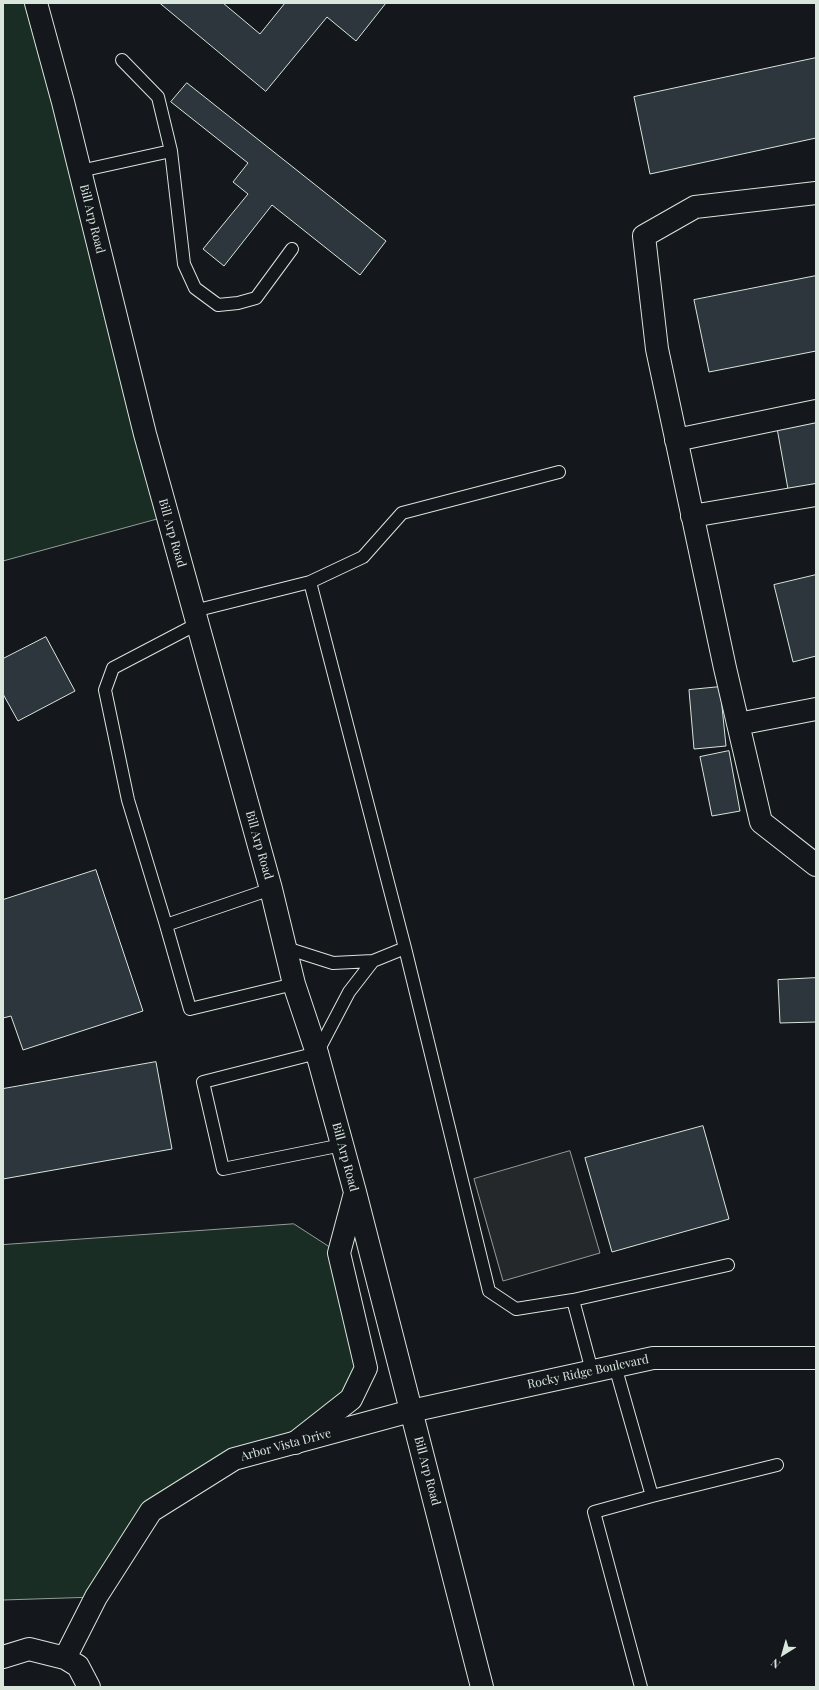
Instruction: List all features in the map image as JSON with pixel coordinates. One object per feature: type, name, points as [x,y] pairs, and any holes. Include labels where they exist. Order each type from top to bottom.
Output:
[{"type":"street","name":"Bill Arp Road","points":[[36,3],[80,171],[143,426],[271,889],[294,984],[316,1053],[355,1192],[482,1687]]},
{"type":"street","points":[[816,193],[695,207],[644,236],[657,349],[692,516],[761,822],[816,865]]},
{"type":"street","points":[[676,440],[816,411]]},
{"type":"street","points":[[692,516],[816,495]]},
{"type":"street","points":[[738,724],[816,709]]},
{"type":"street","points":[[295,1443],[351,1399],[366,1368],[339,1253],[355,1192]]},
{"type":"street","name":"Rocky Ridge Boulevard","points":[[411,1411],[652,1358],[816,1358]]},
{"type":"street","name":"Arbor Vista Drive","points":[[65,1658],[96,1597],[151,1511],[234,1459],[411,1411]]},
{"type":"street","points":[[3,1656],[29,1649],[65,1658],[78,1666],[89,1687]]},
{"type":"lane","points":[[122,60],[158,97],[170,151],[184,264],[195,288],[218,305],[238,303],[256,298],[292,249]]},
{"type":"lane","points":[[80,171],[170,151]]},
{"type":"lane","points":[[294,984],[190,1009],[128,800],[104,690],[113,668],[196,618],[310,582],[363,557],[402,513],[559,472]]},
{"type":"lane","points":[[310,582],[405,948],[489,1291],[516,1309],[573,1300],[728,1265]]},
{"type":"lane","points":[[166,925],[271,889]]},
{"type":"lane","points":[[286,948],[333,963],[373,961],[405,948]]},
{"type":"lane","points":[[342,1145],[223,1168],[203,1082],[316,1053],[349,992],[373,961]]},
{"type":"lane","points":[[573,1300],[592,1371]]},
{"type":"lane","points":[[615,1366],[652,1496]]},
{"type":"lane","points":[[641,1687],[594,1512],[777,1465]]},
{"type":"green space","points":[[3,3],[36,3],[168,516],[3,561]]},
{"type":"green space","points":[[294,1224],[339,1253],[366,1368],[295,1443],[234,1459],[151,1511],[96,1597],[3,1600],[3,1245]]},
{"type":"shaded area","points":[[570,1151],[600,1253],[503,1281],[474,1179]]},
{"type":"building","points":[[160,3],[223,3],[260,34],[285,3],[386,3],[356,41],[327,17],[266,91]]},
{"type":"building","points":[[816,58],[816,138],[650,174],[634,97]]},
{"type":"building","points":[[187,83],[386,241],[360,275],[272,205],[224,266],[203,249],[248,194],[233,182],[248,163],[171,102]]},
{"type":"building","points":[[816,276],[816,351],[709,372],[694,300]]},
{"type":"building","points":[[816,421],[816,484],[788,489],[777,428]]},
{"type":"building","points":[[816,575],[816,656],[793,662],[774,585]]},
{"type":"building","points":[[46,637],[75,691],[18,721],[3,694],[3,659]]},
{"type":"building","points":[[720,687],[726,746],[694,749],[689,690]]},
{"type":"building","points":[[729,751],[740,811],[712,816],[700,757]]},
{"type":"building","points":[[96,870],[143,1011],[23,1050],[11,1016],[3,1018],[3,900]]},
{"type":"building","points":[[816,978],[816,1022],[780,1023],[778,980]]},
{"type":"building","points":[[156,1062],[172,1149],[3,1179],[3,1089]]},
{"type":"building","points":[[703,1126],[729,1219],[612,1252],[585,1158]]}]
